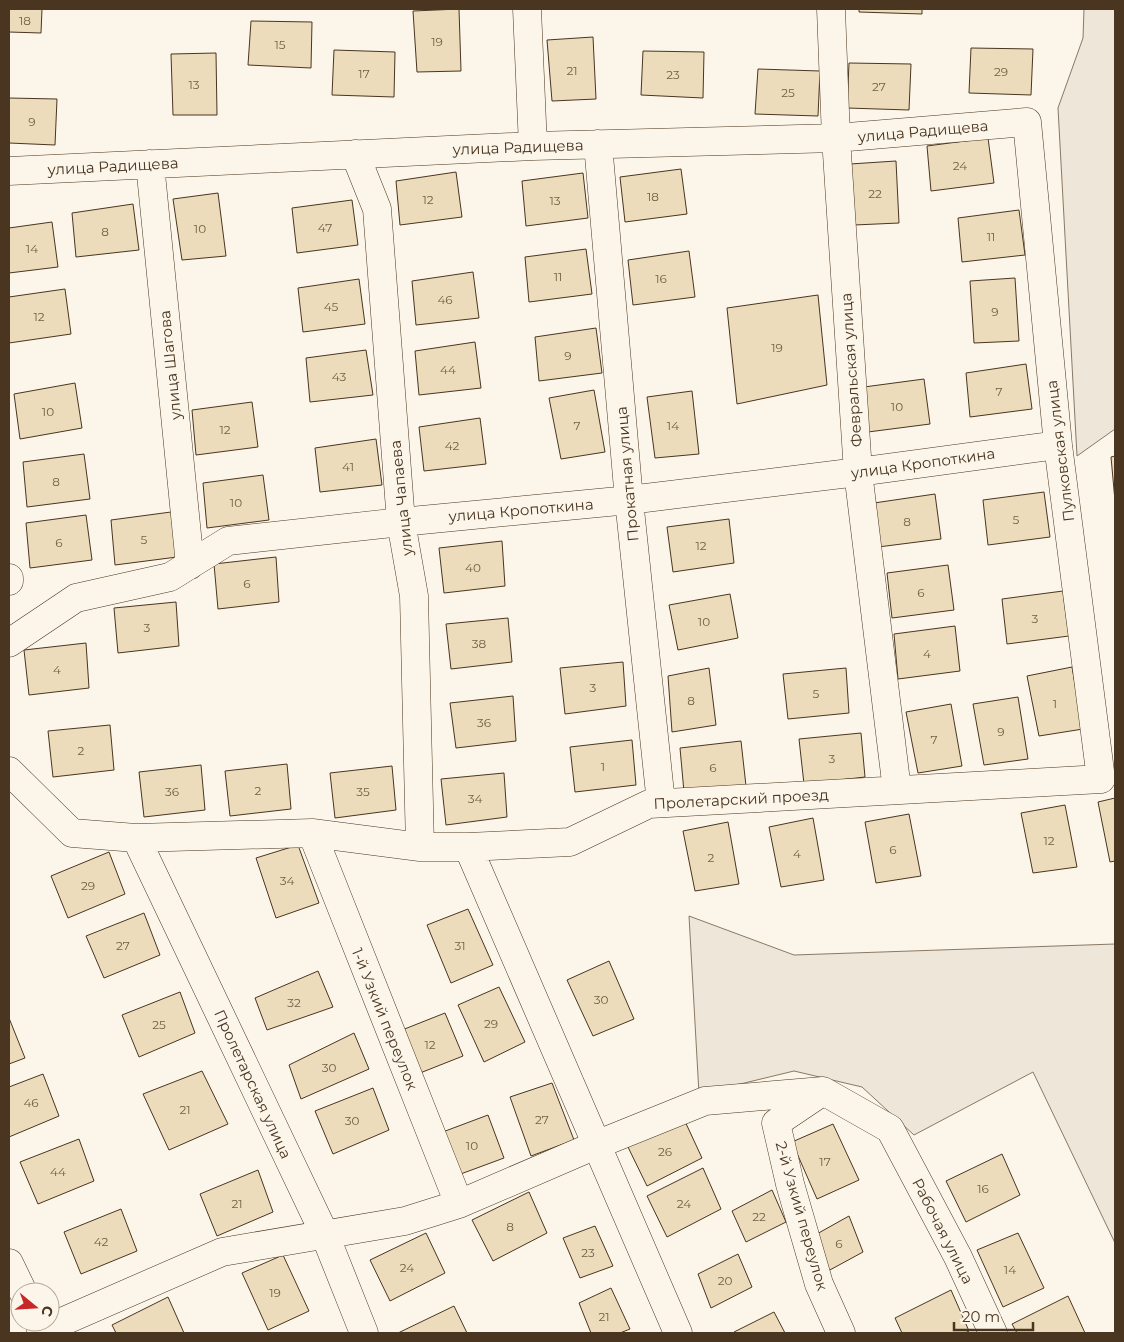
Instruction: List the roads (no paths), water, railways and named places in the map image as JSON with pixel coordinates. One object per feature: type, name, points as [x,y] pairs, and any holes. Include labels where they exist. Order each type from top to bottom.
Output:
[{"type":"street","points":[[526,9],[533,146]]},
{"type":"street","name":"Февральская улица","points":[[831,9],[836,138],[858,472],[897,790]]},
{"type":"street","name":"улица Радищева","points":[[9,171],[533,146],[836,138],[1027,122]]},
{"type":"street","name":"Пулковская улица","points":[[1027,122],[1058,445],[1102,779]]},
{"type":"street","name":"Прокатная улица","points":[[598,144],[629,500],[662,803]]},
{"type":"street","name":"улица Чапаева","points":[[355,154],[377,209],[401,522],[414,596],[420,847]]},
{"type":"street","name":"улица Шагова","points":[[150,164],[190,565]]},
{"type":"street","name":"улица Кропоткина","points":[[9,643],[76,598],[170,578],[228,540],[629,500],[1058,445]]},
{"type":"street","name":"Пролетарский проезд","points":[[9,771],[72,833],[136,838],[312,833],[420,847],[468,847],[570,842],[649,804],[1102,779]]},
{"type":"street","name":"1-й Узкий переулок","points":[[312,833],[459,1204]]},
{"type":"street","name":"Пролетарская улица","points":[[136,838],[325,1235],[364,1333]]},
{"type":"street","points":[[468,847],[678,1333]]},
{"type":"street","points":[[60,1319],[222,1252],[405,1221],[459,1204],[596,1145],[705,1101],[823,1091]]},
{"type":"street","name":"Рабочая улица","points":[[823,1091],[890,1129],[958,1257],[993,1333]]},
{"type":"street","name":"2-й Узкий переулок","points":[[823,1091],[776,1123],[790,1184],[818,1284],[841,1333]]},
{"type":"street","points":[[9,1263],[18,1282]]}]
